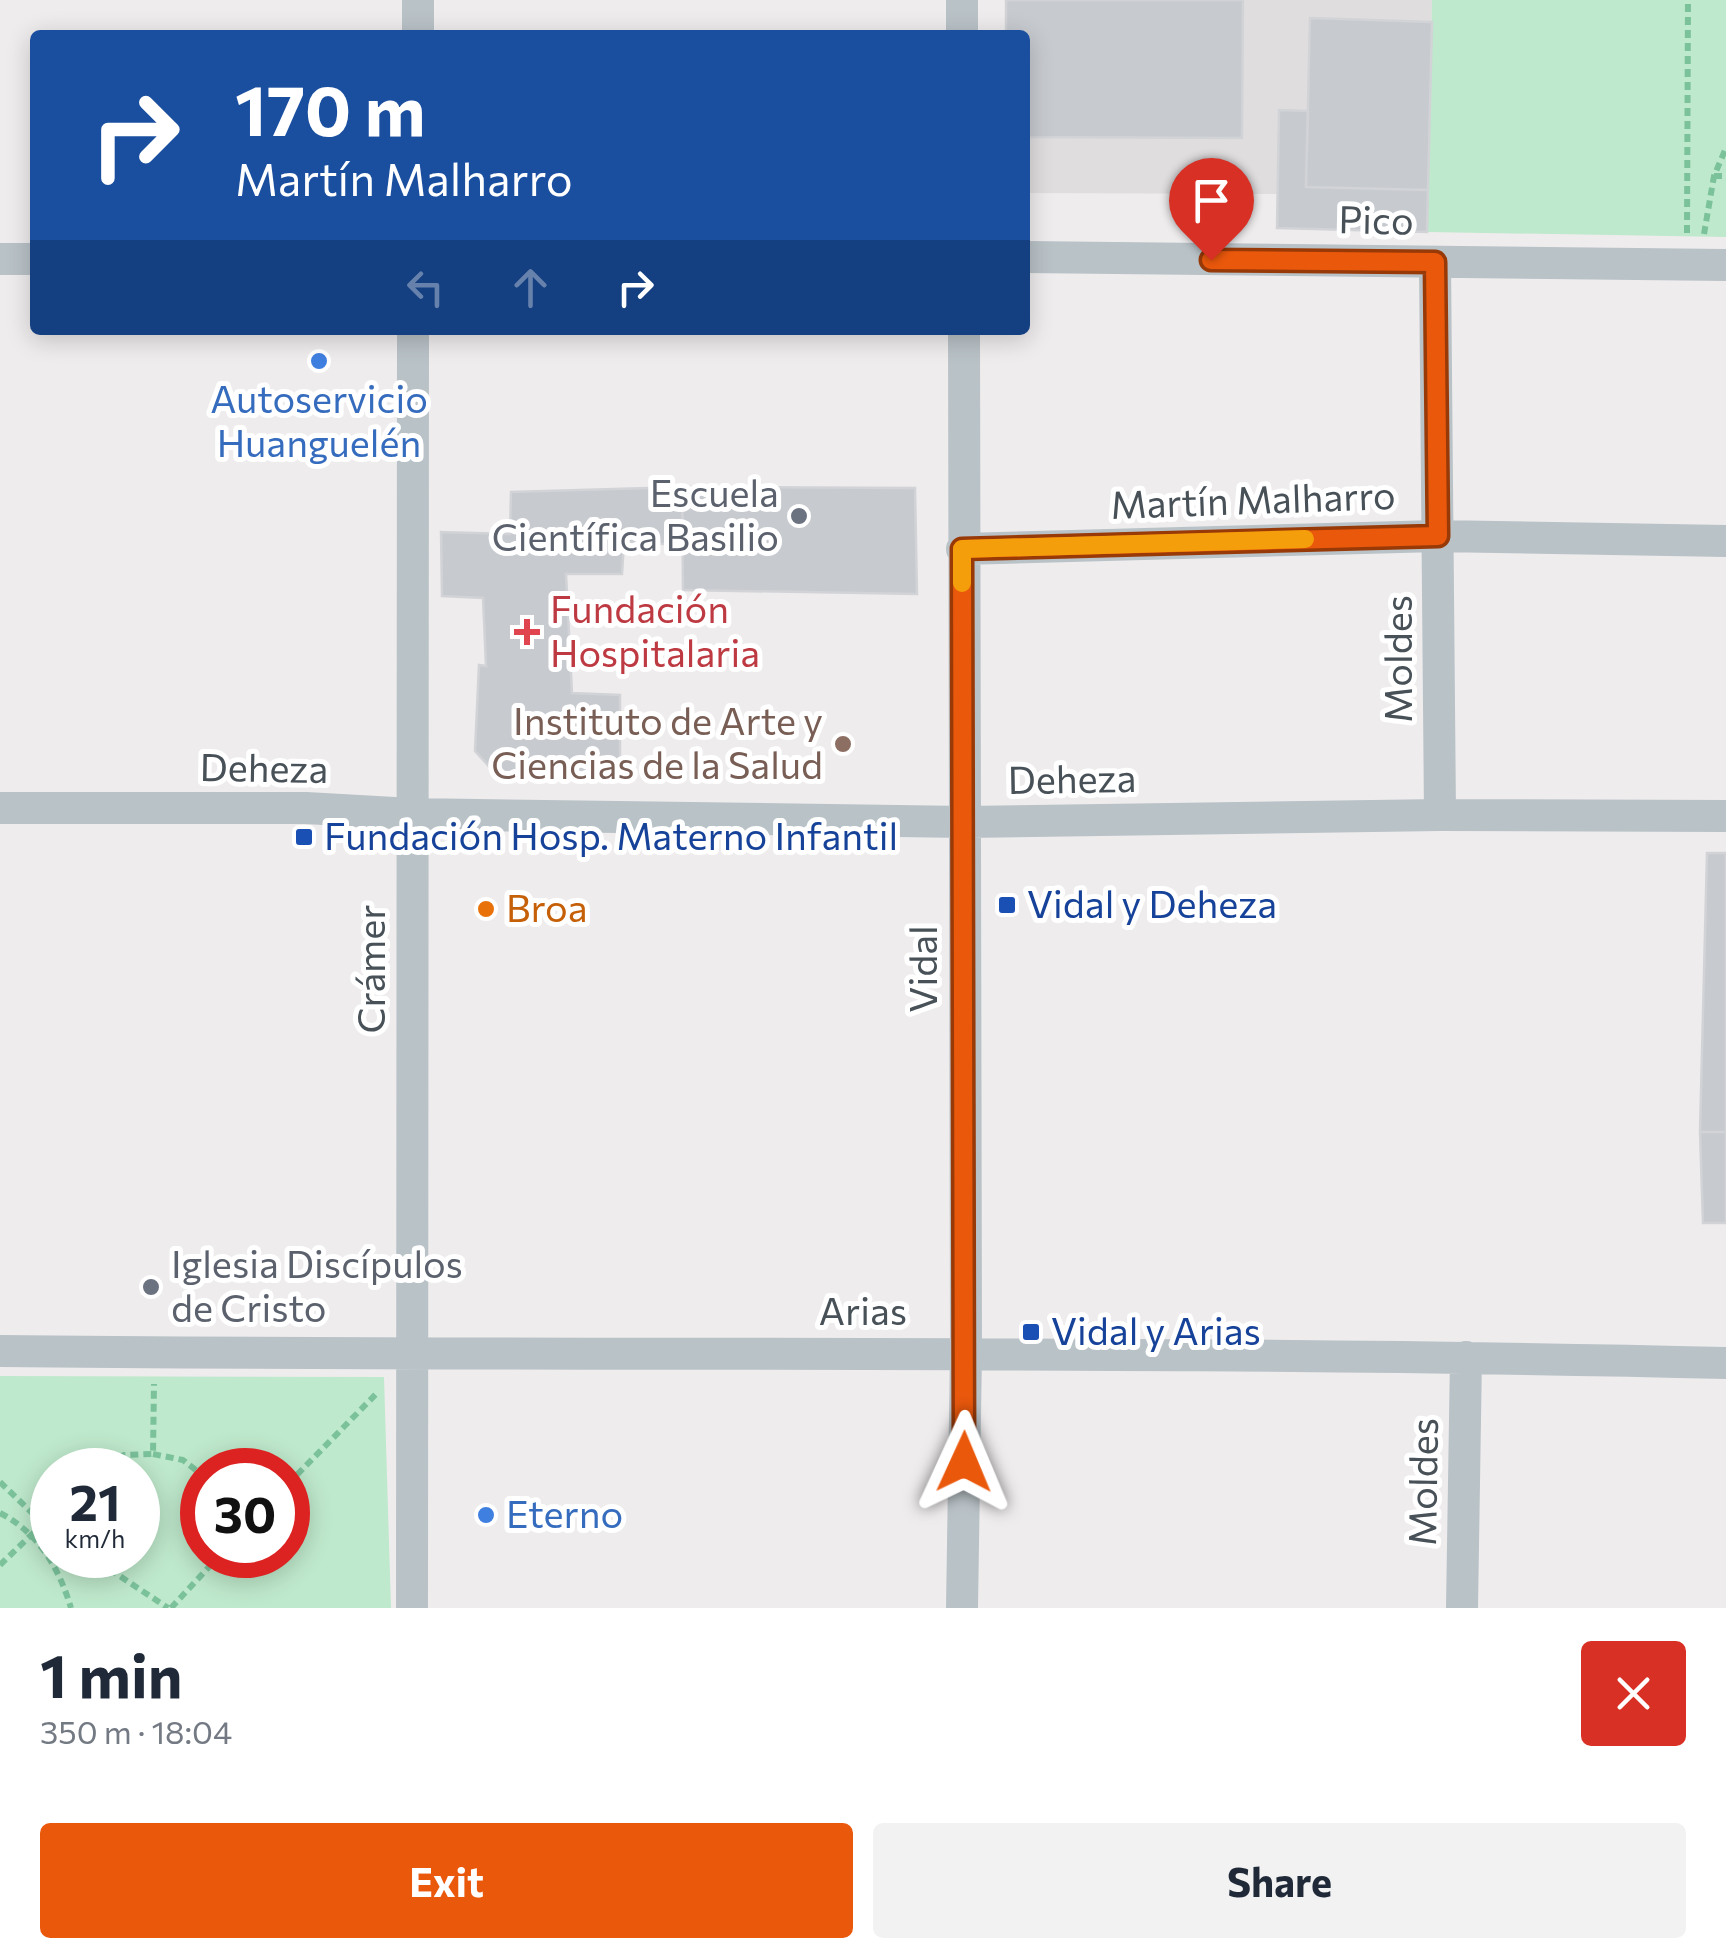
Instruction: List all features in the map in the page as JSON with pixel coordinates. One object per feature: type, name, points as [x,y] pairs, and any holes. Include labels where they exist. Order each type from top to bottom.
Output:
[{"type":"street","points":[[418,0],[418,30]]},
{"type":"street","points":[[962,0],[962,30]]},
{"type":"street","name":"Pico","points":[[1030,257],[1706,265]]},
{"type":"street","points":[[0,259],[30,259]]},
{"type":"street","name":"Moldes","points":[[1435,262],[1440,814]]},
{"type":"street","name":"Crámer","points":[[412,1608],[414,335]]},
{"type":"street","name":"Vidal","points":[[962,1608],[966,1352],[964,335]]},
{"type":"street","name":"Martín Malharro","points":[[962,549],[1438,536],[1726,540]]},
{"type":"street","name":"Deheza","points":[[0,808],[306,808],[412,814],[964,822],[1440,814],[1726,816]]},
{"type":"street","name":"Arias","points":[[0,1352],[966,1352],[1726,1363]]},
{"type":"street","name":"Moldes","points":[[1462,1608],[1466,1357]]},
{"type":"path","points":[[1688,0],[1706,265]]},
{"type":"path","points":[[1706,265],[1705,222],[1714,176],[1726,148]]},
{"type":"path","points":[[1714,176],[1726,176]]},
{"type":"path","points":[[153,1448],[155,1353]]},
{"type":"path","points":[[310,1461],[374,1393],[412,1392]]},
{"type":"path","points":[[0,1482],[30,1512]]},
{"type":"path","points":[[0,1513],[30,1534]]},
{"type":"path","points":[[0,1566],[30,1539]]},
{"type":"path","points":[[62,1578],[71,1608]]},
{"type":"path","points":[[123,1578],[169,1608],[198,1578]]},
{"type":"shaded area","points":[[1006,0],[1432,0],[1427,232],[1277,228],[1277,194],[1030,193],[1030,30],[1006,30]]},
{"type":"green space","points":[[1432,0],[1726,0],[1726,237],[1427,232]]},
{"type":"green space","points":[[0,1376],[384,1377],[391,1608],[0,1608]]},
{"type":"building","points":[[1006,0],[1243,0],[1242,138],[1030,137],[1030,30],[1006,30]]},
{"type":"building","points":[[1310,18],[1432,22],[1428,190],[1306,187]]},
{"type":"building","points":[[1279,110],[1308,111],[1306,187],[1428,190],[1427,232],[1277,228]]},
{"type":"building","name":"Fundación Hospitalaria","points":[[682,487],[683,545],[624,542],[622,574],[566,574],[572,693],[620,695],[620,771],[494,772],[475,751],[479,665],[486,666],[483,598],[442,596],[441,532],[510,534],[511,492]]},
{"type":"building","name":"Escuela Científica Basilio","points":[[682,487],[915,488],[917,594],[683,590]]},
{"type":"building","points":[[1707,853],[1726,853],[1726,1132],[1700,1132]]},
{"type":"building","points":[[1700,1132],[1726,1132],[1726,1223],[1703,1223]]},
{"type":"slow traffic","points":[[962,583],[962,549],[1305,539]]},
{"type":"place","name":"Autoservicio Huanguelén","points":[[319,361]]},
{"type":"place","name":"Escuela Científica Basilio","points":[[799,516]]},
{"type":"place","name":"Fundación Hospitalaria","points":[[527,632]]},
{"type":"place","name":"Instituto de Arte y Ciencias de la Salud","points":[[843,744]]},
{"type":"place","name":"Fundación Hosp. Materno Infantil","points":[[304,837]]},
{"type":"place","name":"Vidal y Deheza","points":[[1007,905]]},
{"type":"place","name":"Broa","points":[[486,909]]},
{"type":"place","name":"Iglesia Discípulos de Cristo","points":[[151,1287]]},
{"type":"place","name":"Vidal y Arias","points":[[1031,1332]]},
{"type":"place","name":"Eterno","points":[[486,1515]]},
{"type":"route","points":[[964,1462],[962,549],[1438,536],[1435,262],[1211,260]]}]
